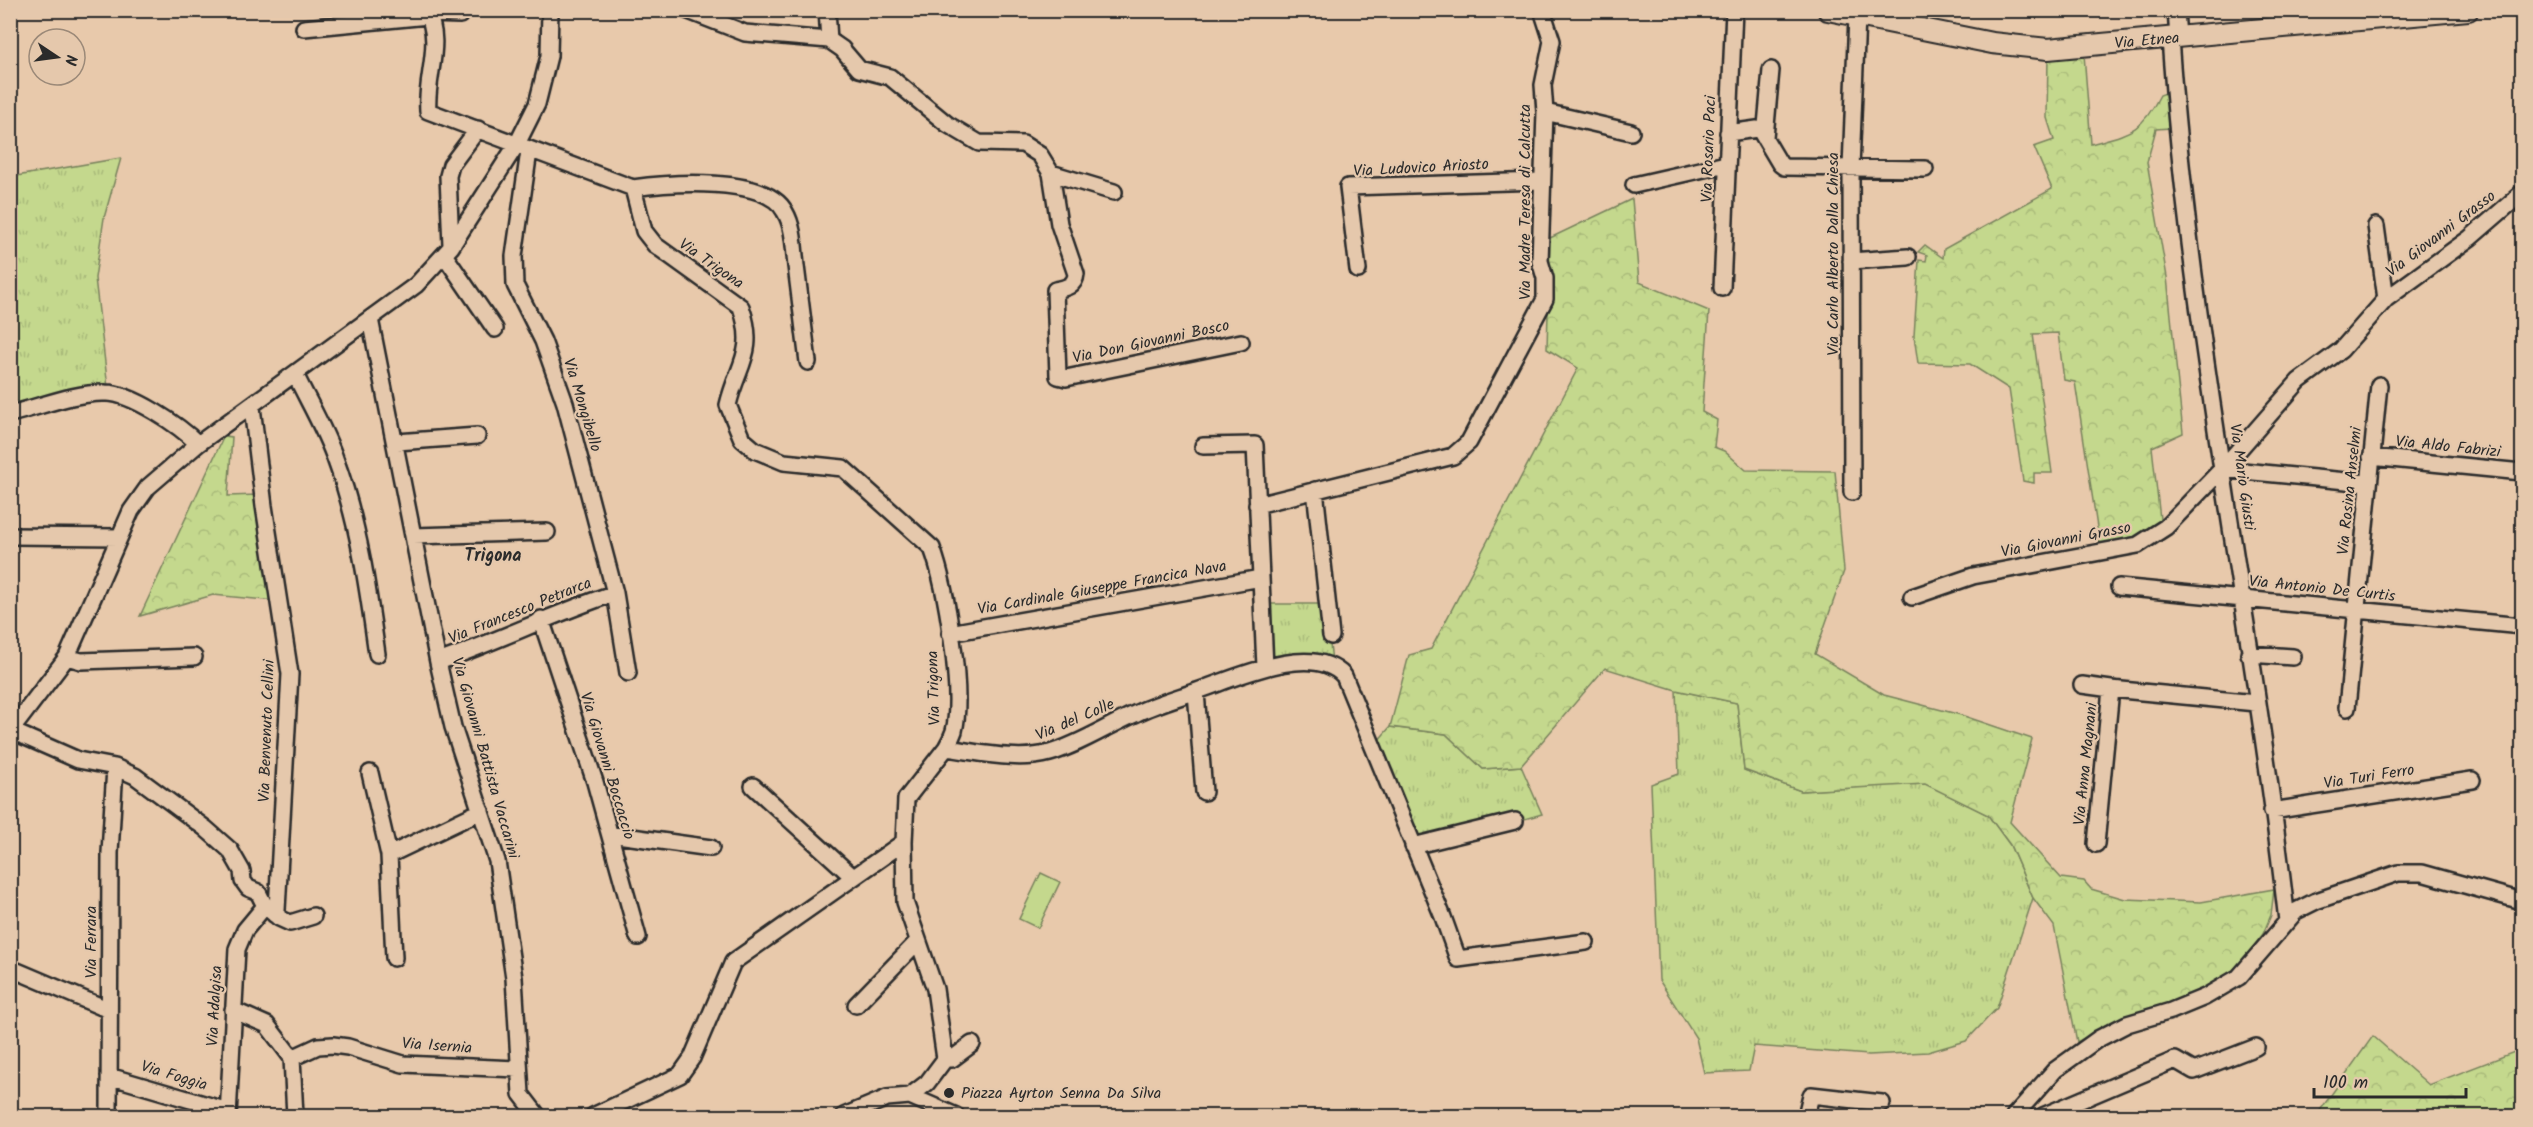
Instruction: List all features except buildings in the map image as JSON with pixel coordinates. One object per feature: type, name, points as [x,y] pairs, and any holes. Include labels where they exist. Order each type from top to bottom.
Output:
[{"type":"main road","name":"Via Etnea","points":[[1828,10],[1992,43],[2048,49],[2468,10]]},
{"type":"street","points":[[313,916],[290,923],[270,910],[258,892],[248,888],[243,881],[242,871],[230,850],[135,776],[116,767],[78,760],[11,731],[67,657],[131,511],[148,487],[198,444],[252,407],[416,285],[448,251],[523,148],[546,79],[550,10]]},
{"type":"street","points":[[686,10],[745,33],[829,40],[842,49],[859,69],[890,77],[927,108],[969,138],[990,145],[1023,144],[1040,155],[1051,173],[1114,192]]},
{"type":"street","points":[[827,10],[829,40]]},
{"type":"street","name":"Via Madre Teresa di Calcutta","points":[[1257,505],[1453,456],[1468,441],[1545,299],[1545,278],[1540,261],[1545,112],[1543,85],[1552,41],[1542,10]]},
{"type":"street","name":"Via Rosario Paci","points":[[1722,288],[1734,10]]},
{"type":"street","name":"Via Mario Giusti","points":[[2176,10],[2174,38],[2178,150],[2287,921]]},
{"type":"street","points":[[427,13],[435,49],[428,111],[633,188],[670,184],[723,186],[762,191],[778,202],[785,212],[792,232],[808,362]]},
{"type":"street","points":[[304,28],[427,13],[460,15]]},
{"type":"street","name":"Via Carlo Alberto Dalla Chiesa","points":[[1852,492],[1851,168],[1857,16]]},
{"type":"street","points":[[1765,137],[1771,70]]},
{"type":"street","points":[[1545,112],[1631,132]]},
{"type":"street","points":[[478,129],[451,165],[448,176],[448,251],[495,329]]},
{"type":"street","points":[[1728,133],[1757,129],[1765,137],[1784,167],[1925,169]]},
{"type":"street","name":"Via Mongibello","points":[[523,148],[514,256],[515,285],[543,341],[565,403],[615,593],[628,673]]},
{"type":"street","points":[[1634,185],[1726,164]]},
{"type":"street","name":"Via Don Giovanni Bosco","points":[[1051,173],[1059,224],[1076,274],[1076,279],[1070,286],[1055,290],[1058,376],[1066,378],[1241,342]]},
{"type":"street","name":"Via Ludovico Ariosto","points":[[1358,270],[1348,187],[1542,181]]},
{"type":"street","name":"Via Trigona","points":[[633,188],[644,231],[655,245],[741,307],[744,317],[746,358],[728,405],[742,439],[755,450],[784,462],[843,468],[924,538],[932,548],[938,562],[950,633],[956,718],[954,733],[946,748]]},
{"type":"street","name":"Via Giovanni Grasso","points":[[1912,597],[1973,576],[2138,545],[2166,527],[2222,469],[2299,381],[2341,350],[2386,298],[2470,238],[2523,193]]},
{"type":"street","points":[[2376,226],[2386,298]]},
{"type":"street","points":[[1851,261],[1908,257]]},
{"type":"street","name":"Via Giovanni Battista Vaccarini","points":[[370,319],[397,442],[413,536],[453,727],[497,861],[508,924],[521,1094],[537,1115]]},
{"type":"street","points":[[295,374],[336,459],[352,509],[365,570],[377,654]]},
{"type":"street","name":"Via Rosina Anselmi","points":[[2347,708],[2367,483],[2379,386]]},
{"type":"street","points":[[10,414],[93,394],[111,393],[170,419],[198,444]]},
{"type":"street","name":"Via Benvenuto Cellini","points":[[252,407],[264,506],[290,674],[278,910],[270,910]]},
{"type":"street","points":[[397,442],[477,436]]},
{"type":"street","points":[[1203,446],[1255,445],[1265,667]]},
{"type":"street","name":"Via Aldo Fabrizi","points":[[2371,457],[2523,472]]},
{"type":"street","points":[[2222,469],[2367,483]]},
{"type":"street","points":[[1315,490],[1331,636]]},
{"type":"street","points":[[413,536],[547,532]]},
{"type":"street","points":[[10,536],[119,537]]},
{"type":"street","name":"Via Cardinale Giuseppe Francica Nava","points":[[950,633],[1261,578]]},
{"type":"street","name":"Via Antonio De Curtis","points":[[2119,586],[2523,627]]},
{"type":"street","name":"Via Francesco Petrarca","points":[[438,662],[495,642],[541,620],[615,593]]},
{"type":"street","name":"Via Giovanni Boccaccio","points":[[541,620],[610,834],[636,931]]},
{"type":"street","points":[[2249,654],[2293,657]]},
{"type":"street","points":[[67,657],[81,661],[194,657]]},
{"type":"street","name":"Via del Colle","points":[[946,748],[1032,757],[1052,753],[1140,711],[1265,667],[1301,663],[1337,669],[1344,676],[1458,959],[1586,942]]},
{"type":"street","points":[[2082,686],[2111,689]]},
{"type":"street","name":"Via Anna Magnani","points":[[2096,844],[2111,689],[2256,703]]},
{"type":"street","points":[[1196,692],[1204,792]]},
{"type":"street","points":[[910,1096],[927,1083],[945,1059],[935,989],[905,902],[906,799],[946,748]]},
{"type":"street","name":"Via Ferrara","points":[[109,1116],[110,853],[116,767]]},
{"type":"street","points":[[370,772],[389,855],[393,958]]},
{"type":"street","name":"Via Turi Ferro","points":[[2272,811],[2472,780]]},
{"type":"street","points":[[753,786],[853,877]]},
{"type":"street","points":[[389,855],[481,811]]},
{"type":"street","points":[[1413,846],[1515,821]]},
{"type":"street","points":[[610,834],[711,848]]},
{"type":"street","points":[[592,1116],[680,1075],[692,1058],[733,962],[904,842]]},
{"type":"street","points":[[2017,1113],[2055,1070],[2098,1039],[2127,1024],[2171,1011],[2205,997],[2239,977],[2296,910],[2316,901],[2398,873],[2422,873],[2523,901]]},
{"type":"street","name":"Via Adalgisa","points":[[228,1114],[237,949],[245,930],[270,910]]},
{"type":"street","points":[[856,1005],[918,941]]},
{"type":"street","points":[[10,968],[109,1010]]},
{"type":"street","points":[[233,1010],[267,1025],[292,1058],[295,1116]]},
{"type":"street","points":[[945,1059],[952,1059],[972,1044]]},
{"type":"street","name":"Via Isernia","points":[[292,1058],[318,1046],[333,1045],[348,1047],[403,1065],[518,1069]]},
{"type":"street","points":[[2017,1113],[2043,1116],[2175,1060],[2194,1071],[2256,1047]]},
{"type":"street","name":"Via Foggia","points":[[109,1076],[228,1114]]},
{"type":"street","points":[[1806,1116],[1811,1095],[1882,1103]]},
{"type":"street","points":[[844,1116],[887,1098],[910,1096],[956,1116]]},
{"type":"green space","points":[[2084,54],[2091,144],[2133,130],[2147,117],[2160,95],[2168,92],[2170,128],[2156,129],[2147,162],[2167,277],[2183,433],[2152,447],[2161,528],[2151,536],[2100,547],[2075,382],[2064,380],[2058,333],[2033,334],[2052,473],[2034,473],[2034,483],[2023,481],[2009,389],[1970,364],[1918,363],[1914,336],[1919,260],[1926,261],[1927,255],[1918,252],[1925,245],[1943,258],[1944,249],[2052,189],[2034,147],[2054,140],[2047,118],[2048,57]]},
{"type":"green space","points":[[121,158],[104,218],[95,278],[108,388],[11,410],[11,177]]},
{"type":"green space","points":[[1632,199],[1639,282],[1709,311],[1702,412],[1717,420],[1714,447],[1724,451],[1746,470],[1835,471],[1844,571],[1815,654],[1884,695],[1961,715],[2032,739],[2010,822],[2061,878],[2084,881],[2091,889],[2125,899],[2201,902],[2274,889],[2271,915],[2263,934],[2239,965],[2221,979],[2171,1005],[2115,1021],[2077,1042],[2054,926],[2033,898],[2010,845],[1988,815],[1925,784],[1801,791],[1744,770],[1737,703],[1676,690],[1605,668],[1521,766],[1483,769],[1446,734],[1390,727],[1409,655],[1431,649],[1578,368],[1547,349],[1550,238]]},
{"type":"green space","points":[[224,436],[232,437],[228,496],[258,495],[276,601],[213,595],[140,616]]},
{"type":"green space","points":[[1267,604],[1325,604],[1332,661],[1269,660]]},
{"type":"green space","points":[[1676,690],[1737,703],[1744,770],[1801,791],[1925,783],[1988,815],[2010,845],[2033,898],[1997,1008],[1966,1041],[1928,1052],[1869,1055],[1754,1046],[1749,1071],[1704,1073],[1696,1038],[1659,980],[1651,784],[1679,774]]},
{"type":"green space","points":[[1390,727],[1446,734],[1483,769],[1521,766],[1542,814],[1521,820],[1415,838],[1377,742]]},
{"type":"green space","points":[[1041,873],[1060,882],[1038,928],[1019,919]]},
{"type":"green space","points":[[2373,1036],[2429,1085],[2522,1049],[2522,1116],[2316,1116]]},
{"type":"place","name":"Piazza Ayrton Senna Da Silva","points":[[949,1093]]},
{"type":"district","name":"Trigona","points":[[493,556]]}]
